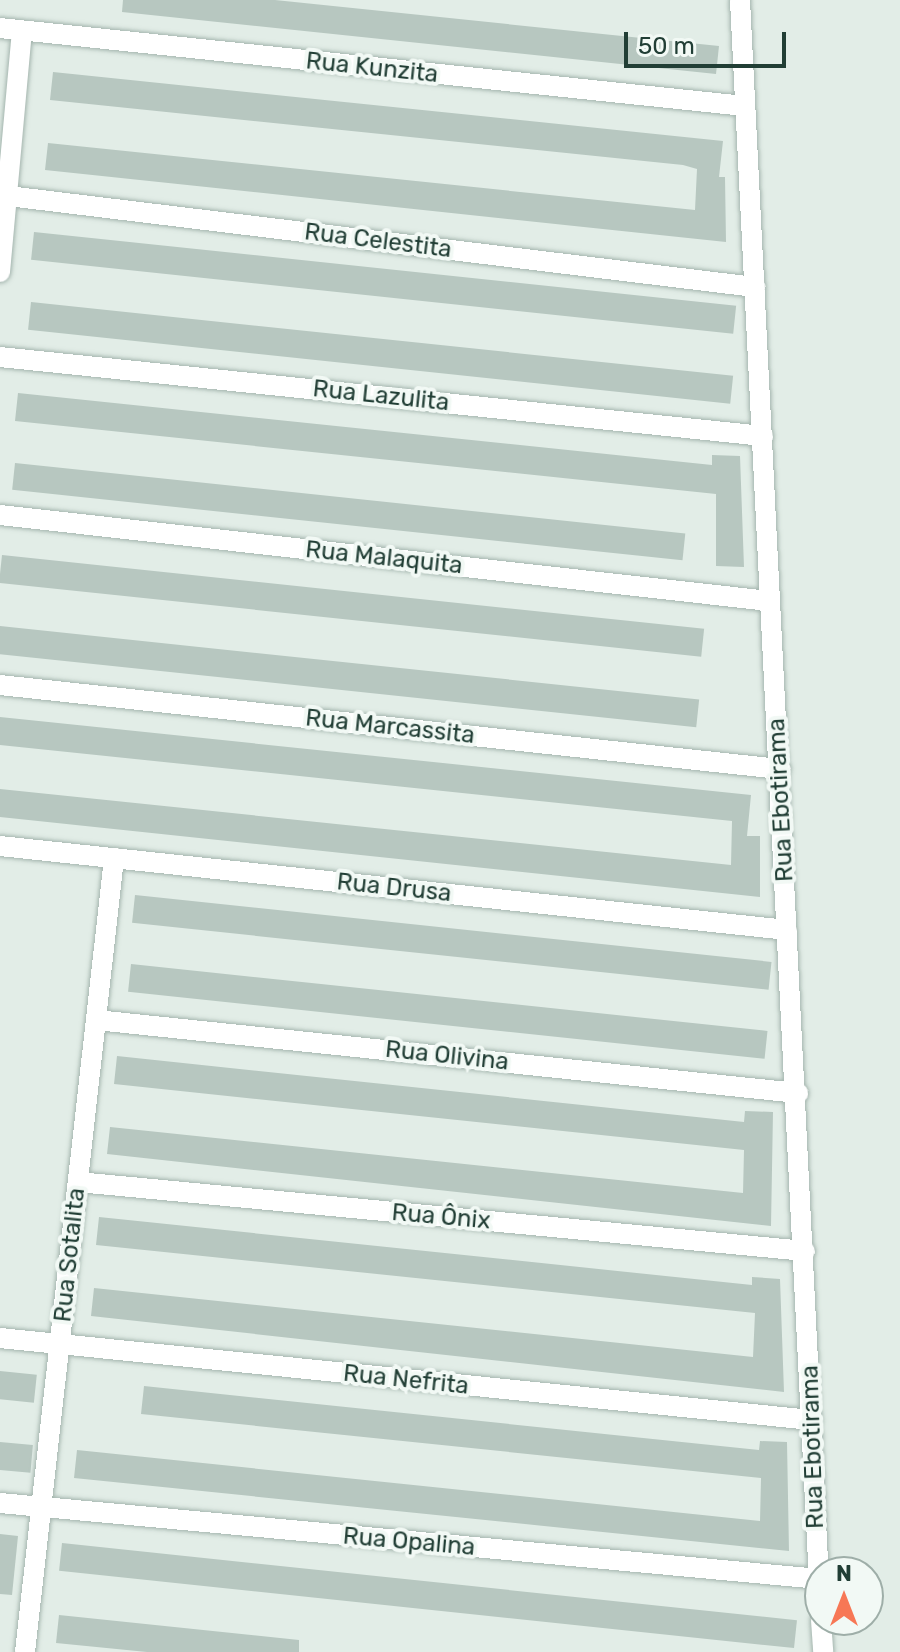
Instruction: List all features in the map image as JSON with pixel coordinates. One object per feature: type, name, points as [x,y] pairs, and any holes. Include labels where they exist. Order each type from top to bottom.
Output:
[{"type":"street","name":"Rua Ebotirama","points":[[740,0],[769,601],[798,1093],[818,1556]]},
{"type":"street","name":"Rua Kunzita","points":[[0,28],[744,106]]},
{"type":"street","points":[[0,272],[4,195],[22,31]]},
{"type":"street","name":"Rua Celestita","points":[[4,195],[755,287]]},
{"type":"street","name":"Rua Lazulita","points":[[0,357],[763,436]]},
{"type":"street","name":"Rua Malaquita","points":[[0,515],[769,601]]},
{"type":"street","name":"Rua Marcassita","points":[[0,685],[780,769]]},
{"type":"street","name":"Rua Drusa","points":[[0,846],[787,930]]},
{"type":"street","name":"Rua Sotalita","points":[[25,1652],[114,858]]},
{"type":"street","name":"Rua Olivina","points":[[96,1020],[798,1093]]},
{"type":"street","name":"Rua Ônix","points":[[78,1182],[805,1251]]},
{"type":"street","name":"Rua Nefrita","points":[[0,1338],[812,1420]]},
{"type":"street","name":"Rua Opalina","points":[[0,1503],[804,1587]]},
{"type":"building","points":[[123,0],[275,0],[719,46],[716,74],[122,12]]},
{"type":"building","points":[[53,72],[723,141],[719,177],[725,177],[726,242],[45,170],[48,143],[695,210],[697,169],[683,165],[50,100]]},
{"type":"building","points":[[34,232],[736,306],[733,334],[31,260]]},
{"type":"building","points":[[31,302],[733,376],[730,404],[28,330]]},
{"type":"building","points":[[18,393],[712,465],[712,455],[740,456],[744,567],[716,566],[716,494],[15,421]]},
{"type":"building","points":[[15,463],[685,533],[682,560],[12,490]]},
{"type":"building","points":[[2,555],[704,629],[701,657],[0,583]]},
{"type":"building","points":[[0,626],[699,699],[696,727],[0,654]]},
{"type":"building","points":[[0,717],[751,795],[747,836],[760,836],[760,897],[0,817],[0,789],[731,865],[732,821],[0,745]]},
{"type":"building","points":[[135,895],[771,962],[769,990],[132,923]]},
{"type":"building","points":[[131,964],[767,1031],[765,1059],[128,992]]},
{"type":"building","points":[[117,1056],[744,1122],[745,1111],[773,1112],[771,1226],[107,1154],[110,1127],[743,1193],[744,1150],[114,1084]]},
{"type":"building","points":[[99,1217],[752,1285],[752,1277],[780,1279],[784,1392],[91,1316],[94,1288],[753,1357],[755,1313],[96,1245]]},
{"type":"building","points":[[0,1371],[37,1375],[34,1403],[0,1399]]},
{"type":"building","points":[[144,1386],[759,1450],[760,1441],[787,1442],[789,1551],[74,1478],[77,1450],[760,1521],[761,1478],[141,1414]]},
{"type":"building","points":[[0,1442],[33,1445],[30,1473],[0,1470]]},
{"type":"building","points":[[0,1534],[18,1536],[12,1595],[0,1594]]},
{"type":"building","points":[[62,1543],[797,1620],[794,1648],[59,1571]]},
{"type":"building","points":[[59,1615],[299,1640],[299,1652],[147,1652],[56,1643]]}]
